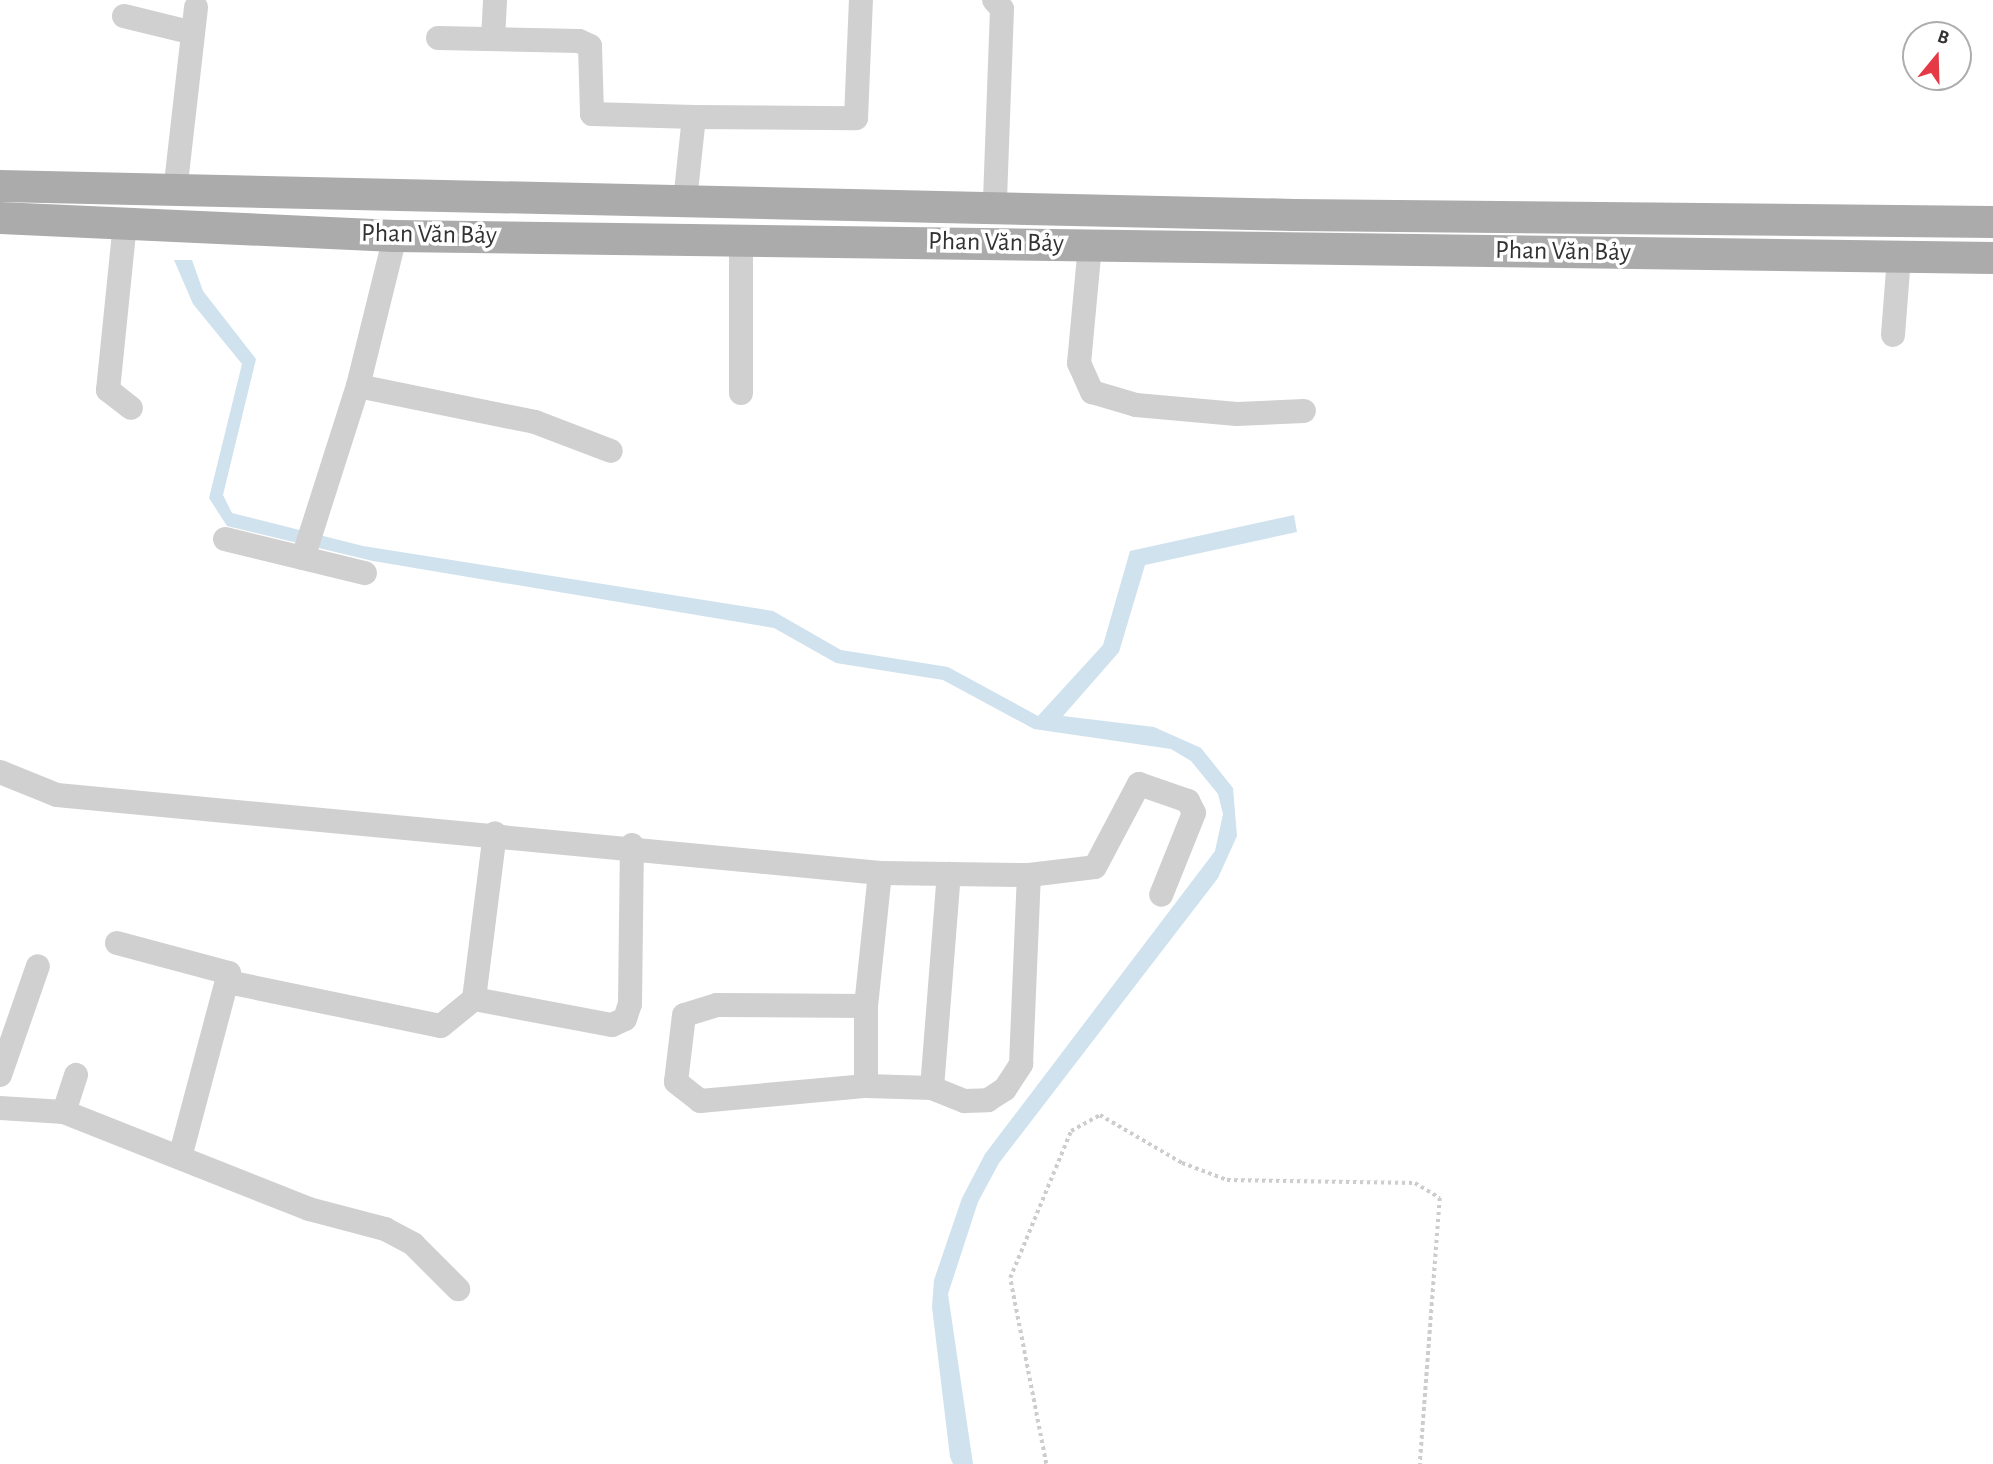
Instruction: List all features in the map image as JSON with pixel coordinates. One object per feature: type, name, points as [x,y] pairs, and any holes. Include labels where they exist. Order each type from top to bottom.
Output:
[{"type":"main road","name":"Phan Văn Bảy","points":[[0,186],[175,192],[995,204],[1294,215],[1993,222]]},
{"type":"main road","points":[[684,236],[685,201]]},
{"type":"main road","name":"Phan Văn Bảy","points":[[0,218],[395,236],[684,236],[1090,245],[1993,258]]},
{"type":"street","points":[[494,39],[495,0]]},
{"type":"street","points":[[438,38],[590,46],[592,114],[856,118],[861,110],[862,0]]},
{"type":"street","points":[[994,0],[1002,9],[995,204]]},
{"type":"street","points":[[175,192],[196,7]]},
{"type":"street","points":[[124,16],[193,33]]},
{"type":"street","points":[[685,201],[694,117]]},
{"type":"street","points":[[125,223],[108,390],[131,408]]},
{"type":"street","points":[[306,546],[358,386],[395,236]]},
{"type":"street","points":[[741,238],[741,393]]},
{"type":"street","points":[[1090,245],[1079,363],[1092,392],[1136,405],[1237,414],[1304,411]]},
{"type":"street","points":[[1893,335],[1899,257]]},
{"type":"street","points":[[358,386],[535,422],[611,451]]},
{"type":"street","points":[[225,538],[306,546],[365,573]]},
{"type":"street","points":[[0,772],[57,795],[632,845],[880,873],[1029,875],[1095,867],[1139,784],[1188,801],[1194,813],[1161,895]]},
{"type":"street","points":[[228,982],[441,1026],[474,999],[495,833]]},
{"type":"street","points":[[474,999],[612,1025],[625,1019],[632,845]]},
{"type":"street","points":[[866,1086],[866,1006],[880,873]]},
{"type":"street","points":[[932,1088],[949,874]]},
{"type":"street","points":[[866,1006],[717,1005],[684,1015],[676,1082],[701,1101],[866,1086],[932,1088],[965,1101],[988,1100],[1005,1089],[1021,1064],[1029,875]]},
{"type":"street","points":[[117,943],[224,967],[228,982],[180,1157]]},
{"type":"street","points":[[0,1075],[38,966]]},
{"type":"street","points":[[64,1112],[76,1075]]},
{"type":"street","points":[[0,1108],[64,1112],[309,1209],[385,1229],[413,1244],[458,1289]]},
{"type":"path","points":[[1046,1464],[1010,1278],[1071,1131],[1100,1115],[1182,1163],[1227,1180],[1415,1183],[1440,1198],[1420,1464]]},
{"type":"water","points":[[174,260],[192,260],[203,291],[256,359],[223,495],[232,513],[363,546],[773,611],[841,650],[948,667],[1038,716],[1103,645],[1130,551],[1294,515],[1297,532],[1145,565],[1119,652],[1063,716],[1154,727],[1201,748],[1233,788],[1237,836],[1218,878],[999,1163],[978,1202],[948,1294],[973,1464],[953,1464],[950,1457],[932,1307],[934,1280],[962,1198],[985,1154],[1215,851],[1223,814],[1218,794],[1191,761],[1171,749],[1034,729],[943,680],[836,663],[774,628],[373,561],[227,526],[209,498],[242,364],[193,304]]}]
